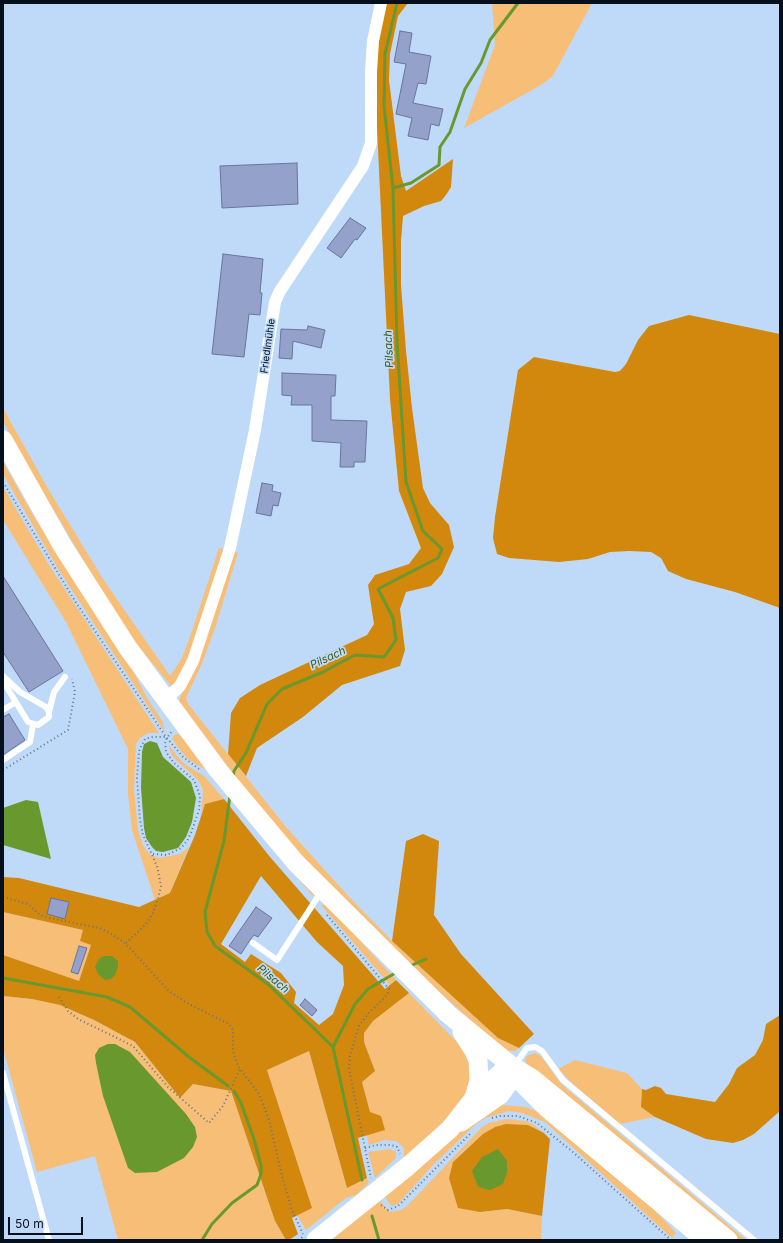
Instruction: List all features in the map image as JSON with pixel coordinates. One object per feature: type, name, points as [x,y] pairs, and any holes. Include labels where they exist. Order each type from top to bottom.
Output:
[{"type":"main road","points":[[3,440],[82,580],[165,700],[218,770],[271,835],[322,890],[448,1014],[513,1067],[534,1079],[728,1240]]},
{"type":"main road","points":[[448,1014],[470,1043],[478,1060],[478,1081],[474,1098]]},
{"type":"main road","points":[[450,1129],[474,1098],[500,1073],[513,1067]]},
{"type":"main road","points":[[316,1240],[380,1190],[450,1129],[493,1101],[508,1084],[513,1067]]},
{"type":"main road","points":[[513,1067],[520,1080],[548,1109],[705,1240]]},
{"type":"main road","points":[[493,1101],[519,1098],[548,1109]]},
{"type":"street","name":"Friedlmühle","points":[[165,700],[180,686],[193,661],[230,548],[255,430],[274,302],[280,290],[363,166],[371,143],[372,42],[381,3]]},
{"type":"lane","points":[[3,676],[20,692],[46,707],[49,712]]},
{"type":"lane","points":[[3,681],[28,722],[33,725],[43,723],[49,717],[54,692],[65,677]]},
{"type":"lane","points":[[3,710],[16,702]]},
{"type":"lane","points":[[3,760],[30,742],[33,725]]},
{"type":"lane","points":[[253,943],[277,960],[322,890]]},
{"type":"lane","points":[[513,1067],[527,1048],[534,1047],[542,1051],[563,1080],[754,1240]]},
{"type":"lane","points":[[3,1073],[49,1240]]},
{"type":"path","points":[[3,482],[75,601],[166,737],[183,757],[199,769]]},
{"type":"path","points":[[3,770],[68,730],[75,692],[74,683],[69,674],[65,677]]},
{"type":"path","points":[[126,944],[146,924],[153,913],[158,900],[160,877],[153,854],[143,835],[140,820],[137,778],[139,751],[145,739],[153,737],[166,737]]},
{"type":"path","points":[[153,854],[167,855],[175,852],[187,842],[196,820],[200,802],[198,789],[194,780],[174,763],[166,752],[164,745],[166,737]]},
{"type":"path","points":[[3,897],[28,904],[40,915],[49,918],[100,928],[126,944],[169,991],[187,1003],[229,1024],[233,1030],[233,1051],[240,1069],[258,1094],[269,1120],[282,1176],[292,1210],[305,1240]]},
{"type":"path","points":[[372,1183],[352,1084],[350,1056],[359,1026],[389,992],[379,976]]},
{"type":"path","points":[[59,997],[68,1011],[78,1019],[132,1046],[168,1088],[209,1124],[223,1106],[240,1069]]},
{"type":"path","points":[[488,1120],[509,1115],[529,1119],[537,1123],[574,1153],[671,1240]]},
{"type":"path","points":[[380,1204],[384,1209],[388,1210],[398,1206],[473,1132]]},
{"type":"shaded area","points":[[385,3],[408,3],[398,16],[390,54],[389,80],[401,176],[406,191],[453,159],[451,187],[441,201],[424,206],[403,216],[401,241],[401,285],[412,408],[423,488],[430,503],[449,525],[454,547],[442,574],[431,586],[406,592],[400,609],[405,650],[400,666],[342,685],[303,717],[257,748],[246,776],[228,754],[231,713],[240,698],[260,685],[367,635],[374,624],[368,585],[375,575],[409,564],[421,548],[399,491],[390,399],[375,87],[375,59]]},
{"type":"shaded area","points":[[492,3],[592,3],[553,76],[541,85],[464,128],[495,45]]},
{"type":"shaded area","points":[[689,315],[780,334],[780,608],[735,592],[686,579],[668,571],[661,558],[651,552],[610,552],[588,559],[559,562],[509,558],[497,554],[493,538],[495,517],[518,370],[534,357],[615,372],[620,371],[626,364],[638,340],[649,326]]},
{"type":"shaded area","points":[[3,408],[47,487],[103,579],[170,676],[182,658],[219,548],[225,549],[190,657],[175,685],[171,686],[129,637],[24,460],[3,421]]},
{"type":"shaded area","points":[[3,462],[33,515],[130,665],[146,696],[163,722],[165,732],[60,572],[3,474]]},
{"type":"shaded area","points":[[3,487],[49,565],[159,733],[148,733],[140,738],[136,744],[134,790],[138,830],[143,845],[149,854],[159,858],[180,854],[189,847],[170,893],[155,900],[132,830],[128,794],[128,749],[66,622],[3,520]]},
{"type":"shaded area","points":[[233,551],[238,553],[216,625],[203,661],[186,698],[188,704],[286,827],[351,899],[392,941],[498,1038],[519,1048],[515,1051],[507,1051],[476,1025],[361,921],[259,809],[179,701]]},
{"type":"shaded area","points":[[178,734],[313,893],[313,896],[206,770],[189,760],[181,751],[172,739],[174,735]]},
{"type":"shaded area","points":[[150,741],[157,743],[163,757],[191,782],[196,798],[192,822],[186,837],[178,848],[163,852],[156,851],[152,847],[146,838],[144,828],[141,788],[142,752],[144,744]]},
{"type":"shaded area","points":[[169,745],[186,765],[204,776],[224,799],[205,804],[201,815],[203,793],[202,787],[197,779],[171,754]]},
{"type":"shaded area","points":[[224,799],[270,857],[385,989],[396,980],[409,993],[373,1021],[364,1033],[364,1042],[375,1071],[362,1082],[370,1112],[381,1116],[385,1130],[358,1138],[367,1178],[347,1188],[309,1051],[267,1070],[312,1208],[292,1218],[298,1234],[289,1240],[286,1240],[275,1221],[231,1091],[193,1084],[180,1098],[135,1042],[94,1020],[60,1005],[32,999],[3,996],[3,955],[79,981],[91,945],[80,941],[83,930],[3,912],[3,877],[19,878],[139,907],[170,893],[195,835],[205,804]],"holes":[[[261,876],[317,942],[343,966],[344,985],[333,1014],[319,1025],[294,1003],[296,992],[281,973],[251,954],[245,962],[221,944]]]},
{"type":"shaded area","points":[[26,800],[38,802],[51,859],[3,845],[3,808]]},
{"type":"shaded area","points":[[423,834],[439,841],[434,915],[461,954],[534,1034],[519,1048],[498,1038],[392,941],[406,841]]},
{"type":"shaded area","points":[[321,905],[326,905],[331,909],[396,980],[390,985]]},
{"type":"shaded area","points":[[3,912],[83,930],[91,945],[79,982],[3,955]]},
{"type":"shaded area","points":[[104,956],[112,956],[118,961],[118,967],[115,975],[111,979],[105,980],[98,974],[95,967],[99,959]]},
{"type":"shaded area","points":[[409,993],[458,1043],[467,1055],[473,1077],[461,1103],[430,1135],[404,1158],[404,1148],[396,1141],[384,1140],[369,1145],[367,1135],[384,1130],[370,1112],[362,1082],[375,1071],[364,1042],[364,1033],[373,1021]]},
{"type":"shaded area","points":[[3,996],[32,999],[60,1005],[94,1020],[135,1042],[180,1098],[193,1084],[231,1091],[275,1221],[286,1240],[118,1240],[95,1156],[37,1172],[3,1048]]},
{"type":"shaded area","points":[[780,1015],[780,1111],[754,1134],[733,1143],[706,1139],[655,1117],[641,1107],[642,1089],[646,1090],[655,1086],[661,1088],[666,1094],[715,1102],[729,1084],[737,1068],[755,1055],[763,1040],[766,1024]]},
{"type":"shaded area","points":[[108,1044],[115,1044],[130,1052],[186,1114],[195,1127],[197,1137],[193,1147],[184,1158],[157,1172],[135,1173],[128,1168],[103,1096],[96,1063],[95,1055],[99,1048]]},
{"type":"shaded area","points":[[309,1051],[347,1188],[367,1178],[369,1183],[356,1195],[346,1198],[306,1230],[297,1215],[311,1208],[267,1070]]},
{"type":"shaded area","points":[[535,1053],[541,1056],[561,1084],[746,1240],[735,1240],[528,1066],[525,1061],[527,1056]]},
{"type":"shaded area","points":[[575,1060],[627,1073],[642,1089],[641,1107],[655,1117],[620,1124],[574,1085],[558,1069]]},
{"type":"shaded area","points":[[502,1105],[526,1107],[541,1113],[651,1206],[676,1233],[672,1238],[545,1122],[522,1113],[509,1111],[485,1118],[476,1124],[433,1165],[398,1204],[392,1206],[389,1203],[385,1197],[427,1159],[470,1124]]},
{"type":"shaded area","points":[[506,1119],[526,1121],[544,1133],[528,1125],[506,1124],[495,1127],[466,1149],[453,1162],[449,1178],[480,1212],[507,1209],[542,1216],[541,1240],[330,1240],[380,1201],[390,1212],[401,1210],[407,1206],[482,1127],[489,1123]]},
{"type":"shaded area","points":[[506,1124],[528,1125],[544,1133],[550,1139],[542,1216],[507,1209],[480,1212],[458,1208],[449,1178],[453,1162],[483,1134],[495,1127]]},
{"type":"shaded area","points":[[390,1149],[396,1152],[396,1158],[375,1178],[368,1152]]},
{"type":"shaded area","points":[[498,1149],[507,1161],[507,1173],[503,1184],[490,1190],[478,1187],[472,1171],[482,1157]]},
{"type":"building","points":[[400,31],[412,33],[409,52],[431,56],[426,84],[418,83],[413,103],[443,109],[439,126],[431,124],[428,140],[408,136],[412,118],[396,114],[406,64],[394,62]]},
{"type":"building","points":[[297,163],[298,204],[222,208],[220,166]]},
{"type":"building","points":[[350,218],[366,228],[357,240],[355,239],[341,258],[327,248]]},
{"type":"building","points":[[223,254],[263,259],[260,315],[249,314],[244,357],[212,354]]},
{"type":"building","points":[[308,326],[325,330],[321,348],[293,341],[292,359],[279,358],[281,329],[307,330]]},
{"type":"building","points":[[282,373],[336,375],[335,396],[331,396],[331,420],[367,421],[365,462],[354,462],[354,467],[340,467],[341,443],[312,441],[312,405],[291,405],[292,396],[282,395]]},
{"type":"building","points":[[262,483],[273,485],[272,491],[281,493],[278,506],[273,505],[271,516],[256,513]]},
{"type":"building","points":[[3,576],[63,671],[29,692],[3,652]]},
{"type":"building","points":[[9,714],[25,740],[3,755],[3,717]]},
{"type":"building","points":[[51,898],[69,902],[65,919],[47,914]]},
{"type":"building","points":[[256,907],[272,918],[258,937],[254,935],[241,954],[229,946]]},
{"type":"building","points":[[79,946],[87,948],[78,974],[71,972]]},
{"type":"building","points":[[305,999],[317,1010],[312,1016],[300,1005]]},
{"type":"waterway","name":"Pilsach","points":[[233,777],[234,771],[246,753],[267,704],[282,689],[323,672],[355,655],[384,657],[396,640],[393,618],[378,589],[438,558],[442,549],[423,531],[406,482],[397,342],[393,188],[384,106],[385,54],[397,3]]},
{"type":"waterway","points":[[393,188],[411,183],[439,165],[440,147],[450,132],[465,89],[481,63],[490,40],[518,3]]},
{"type":"waterway","name":"Pilsach","points":[[230,795],[224,841],[205,912],[207,932],[215,946],[268,984],[333,1047],[362,1180]]},
{"type":"waterway","points":[[410,966],[426,959]]},
{"type":"waterway","points":[[333,1047],[355,1004],[368,989],[397,972]]},
{"type":"waterway","points":[[3,978],[107,997],[130,1007],[189,1057],[228,1086]]},
{"type":"waterway","points":[[202,1240],[212,1224],[232,1203],[257,1185],[261,1174],[261,1165],[254,1139],[241,1103],[234,1091]]},
{"type":"waterway","name":"Pilsach","points":[[372,1216],[379,1240]]}]
